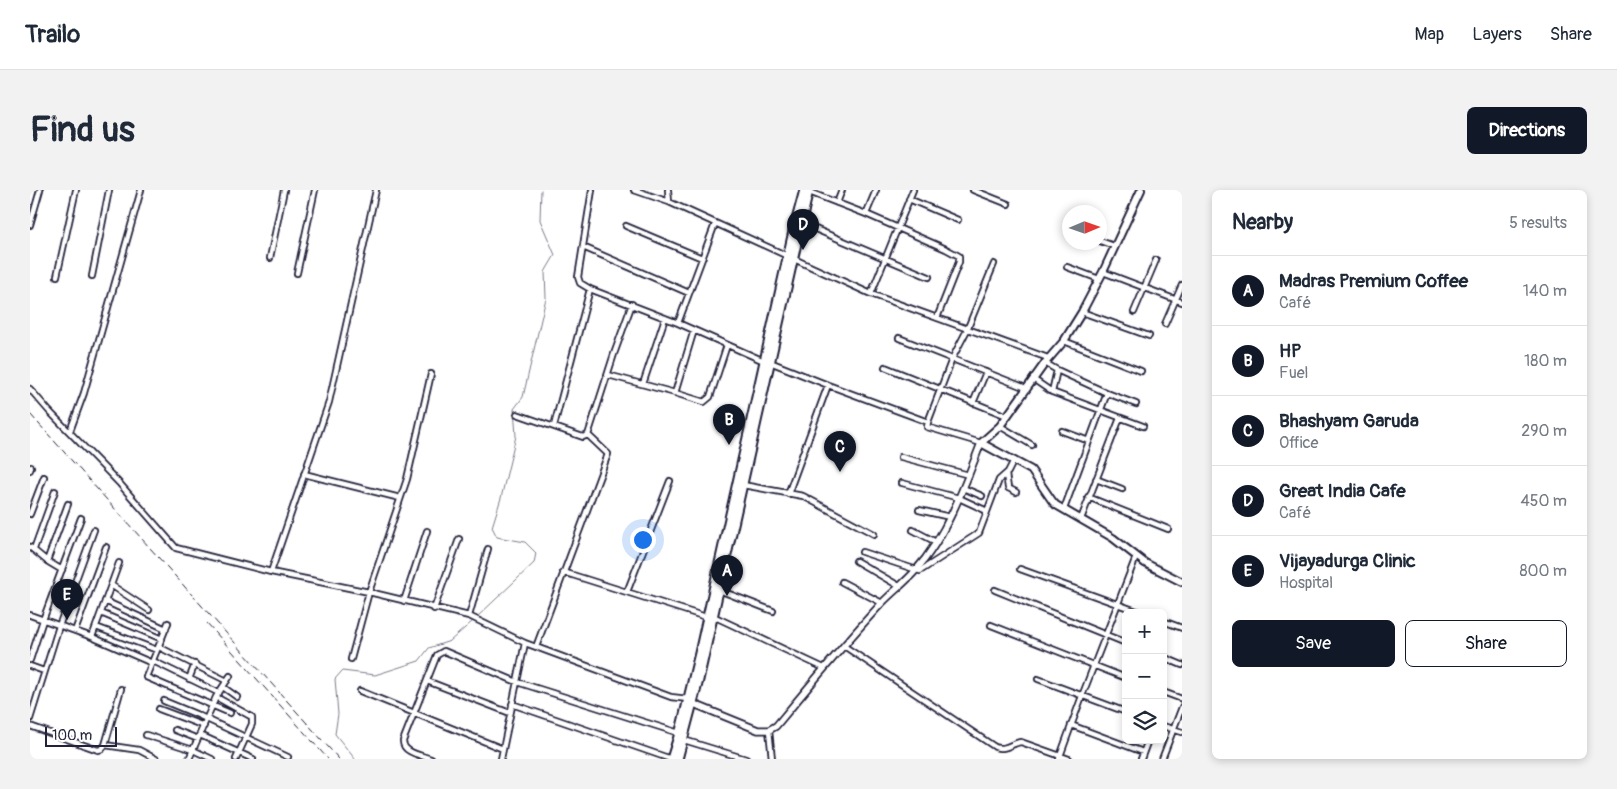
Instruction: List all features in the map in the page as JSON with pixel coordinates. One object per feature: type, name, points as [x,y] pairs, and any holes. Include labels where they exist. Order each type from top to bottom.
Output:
[{"type":"main road","points":[[1141,190],[1103,272],[1064,341],[1047,360],[1000,426],[982,443],[1031,470],[1053,502],[1064,510],[1113,538],[1157,570],[1182,582]]},
{"type":"main road","points":[[790,257],[801,223],[807,191]]},
{"type":"main road","points":[[671,759],[681,736],[691,701],[790,257],[807,191]]},
{"type":"main road","points":[[710,616],[719,590],[743,485],[767,361]]},
{"type":"main road","points":[[678,759],[681,736]]},
{"type":"street","points":[[30,225],[40,190]]},
{"type":"street","points":[[57,276],[76,190]]},
{"type":"street","points":[[92,276],[109,190]]},
{"type":"street","points":[[70,431],[84,393],[141,190]]},
{"type":"street","points":[[270,258],[284,190]]},
{"type":"street","points":[[297,273],[315,190]]},
{"type":"street","points":[[272,572],[328,402],[376,190]]},
{"type":"street","points":[[592,190],[578,279],[582,285],[767,361],[928,422]]},
{"type":"street","points":[[634,190],[669,202],[871,294],[1047,360],[1057,370],[1136,404]]},
{"type":"street","points":[[668,190],[669,202]]},
{"type":"street","points":[[837,203],[842,190]]},
{"type":"street","points":[[866,214],[876,190]]},
{"type":"street","points":[[871,294],[913,190]]},
{"type":"street","points":[[973,190],[1008,204]]},
{"type":"street","points":[[807,191],[866,214],[959,256],[959,262],[937,318]]},
{"type":"street","points":[[910,199],[958,220]]},
{"type":"street","points":[[801,223],[929,277]]},
{"type":"street","points":[[678,323],[715,224]]},
{"type":"street","points":[[626,226],[702,258]]},
{"type":"street","points":[[1107,244],[1114,246]]},
{"type":"street","points":[[583,247],[689,294]]},
{"type":"street","points":[[1134,312],[1156,260]]},
{"type":"street","points":[[30,389],[120,484],[176,548],[272,572],[369,592],[471,617],[525,643],[671,697],[691,701],[758,730],[769,730],[776,726],[824,668],[882,603],[916,570],[936,542],[950,517],[982,443],[928,427],[928,422],[952,358],[967,330],[994,264]]},
{"type":"street","points":[[1067,267],[1099,279]]},
{"type":"street","points":[[1103,272],[1182,302]]},
{"type":"street","points":[[1165,324],[1182,285]]},
{"type":"street","points":[[554,426],[590,289]]},
{"type":"street","points":[[588,435],[632,304]]},
{"type":"street","points":[[1082,312],[1149,336]]},
{"type":"street","points":[[643,384],[665,318]]},
{"type":"street","points":[[675,393],[694,330]]},
{"type":"street","points":[[899,338],[1026,388]]},
{"type":"street","points":[[1064,341],[1141,371]]},
{"type":"street","points":[[608,375],[704,402],[710,397],[727,345]]},
{"type":"street","points":[[885,367],[1006,416]]},
{"type":"street","points":[[1052,392],[1057,370]]},
{"type":"street","points":[[973,403],[986,372]]},
{"type":"street","points":[[351,659],[369,592],[406,479],[431,374]]},
{"type":"street","points":[[1033,379],[1052,392],[1143,426]]},
{"type":"street","points":[[788,494],[828,385]]},
{"type":"street","points":[[1064,510],[1107,393]]},
{"type":"street","points":[[517,414],[583,437],[588,435]]},
{"type":"street","points":[[1081,519],[1120,418]]},
{"type":"street","points":[[1000,426],[1032,445]]},
{"type":"street","points":[[1062,431],[1089,441]]},
{"type":"street","points":[[536,647],[608,454],[588,435]]},
{"type":"street","points":[[901,457],[969,475]]},
{"type":"street","points":[[862,552],[920,571],[981,531],[999,480],[1006,474],[1014,460]]},
{"type":"street","points":[[304,474],[400,498]]},
{"type":"street","points":[[1006,474],[1008,488],[1016,492]]},
{"type":"street","points":[[30,514],[44,477]]},
{"type":"street","points":[[1096,480],[1122,489]]},
{"type":"street","points":[[628,592],[670,481]]},
{"type":"street","points":[[902,483],[959,498],[987,511]]},
{"type":"street","points":[[743,485],[802,496],[874,534]]},
{"type":"street","points":[[963,488],[982,496]]},
{"type":"street","points":[[55,492],[32,548],[47,561],[62,570]]},
{"type":"street","points":[[1088,497],[1168,529]]},
{"type":"street","points":[[47,561],[68,504]]},
{"type":"street","points":[[920,510],[950,517]]},
{"type":"street","points":[[30,660],[81,518]]},
{"type":"street","points":[[30,719],[59,626],[94,530]]},
{"type":"street","points":[[913,530],[936,542]]},
{"type":"street","points":[[404,601],[427,531]]},
{"type":"street","points":[[434,608],[459,540]]},
{"type":"street","points":[[75,631],[106,547]]},
{"type":"street","points":[[471,617],[488,549]]},
{"type":"street","points":[[1060,757],[1136,556]]},
{"type":"street","points":[[856,561],[899,586]]},
{"type":"street","points":[[92,637],[119,563]]},
{"type":"street","points":[[1020,569],[1131,609]]},
{"type":"street","points":[[563,572],[710,616],[824,668]]},
{"type":"street","points":[[842,582],[882,603]]},
{"type":"street","points":[[111,584],[149,610]]},
{"type":"street","points":[[719,590],[773,611]]},
{"type":"street","points":[[995,590],[1122,642]]},
{"type":"street","points":[[105,602],[166,629]]},
{"type":"street","points":[[101,614],[162,639]]},
{"type":"street","points":[[30,615],[92,637],[152,662],[189,679],[252,717],[252,724],[236,759]]},
{"type":"street","points":[[1167,622],[1182,628]]},
{"type":"street","points":[[168,623],[147,675],[148,678],[230,713]]},
{"type":"street","points":[[991,625],[1122,676]]},
{"type":"street","points":[[96,627],[158,649],[228,678],[218,695],[189,759]]},
{"type":"street","points":[[501,759],[525,643]]},
{"type":"street","points":[[844,646],[995,747],[1004,748],[1016,742],[1021,742],[1069,759]]},
{"type":"street","points":[[431,759],[406,750],[403,746],[403,740],[437,655],[444,651],[517,682],[746,759]]},
{"type":"street","points":[[1167,659],[1182,664]]},
{"type":"street","points":[[189,679],[195,664]]},
{"type":"street","points":[[30,666],[44,671]]},
{"type":"street","points":[[1038,679],[1122,711]]},
{"type":"street","points":[[427,681],[510,713]]},
{"type":"street","points":[[223,687],[237,697]]},
{"type":"street","points":[[30,726],[98,750],[102,749],[105,746],[121,689]]},
{"type":"street","points":[[360,691],[503,749]]},
{"type":"street","points":[[1167,693],[1182,699]]},
{"type":"street","points":[[164,701],[288,757]]},
{"type":"street","points":[[512,704],[671,759]]},
{"type":"street","points":[[1162,759],[1182,707]]},
{"type":"street","points":[[159,709],[204,726]]},
{"type":"street","points":[[1071,725],[1143,752]]},
{"type":"street","points":[[1167,727],[1182,732]]},
{"type":"street","points":[[175,730],[199,737],[253,759]]},
{"type":"street","points":[[769,730],[772,759]]},
{"type":"street","points":[[146,735],[193,750],[212,759]]},
{"type":"street","points":[[1141,759],[1146,744]]},
{"type":"street","points":[[105,746],[139,750],[158,759]]},
{"type":"waterway","points":[[476,618],[534,563],[536,553],[525,542],[497,537],[492,527],[516,436],[514,409],[523,397],[546,298],[545,272],[555,255],[540,220],[541,190]]},
{"type":"waterway","points":[[355,759],[335,734],[338,714],[335,679],[342,671],[375,675],[419,661],[429,648],[450,641],[473,621]]},
{"type":"railway","points":[[30,414],[339,759]]},
{"type":"railway","points":[[207,623],[328,759]]},
{"type":"place","name":"Great India Cafe","points":[[803,250]]},
{"type":"place","name":"HP","points":[[729,445]]},
{"type":"place","name":"Bhashyam Garuda","points":[[840,472]]},
{"type":"place","name":"Madras Premium Coffee","points":[[727,596]]},
{"type":"place","name":"Vijayadurga Clinic","points":[[67,620]]}]
